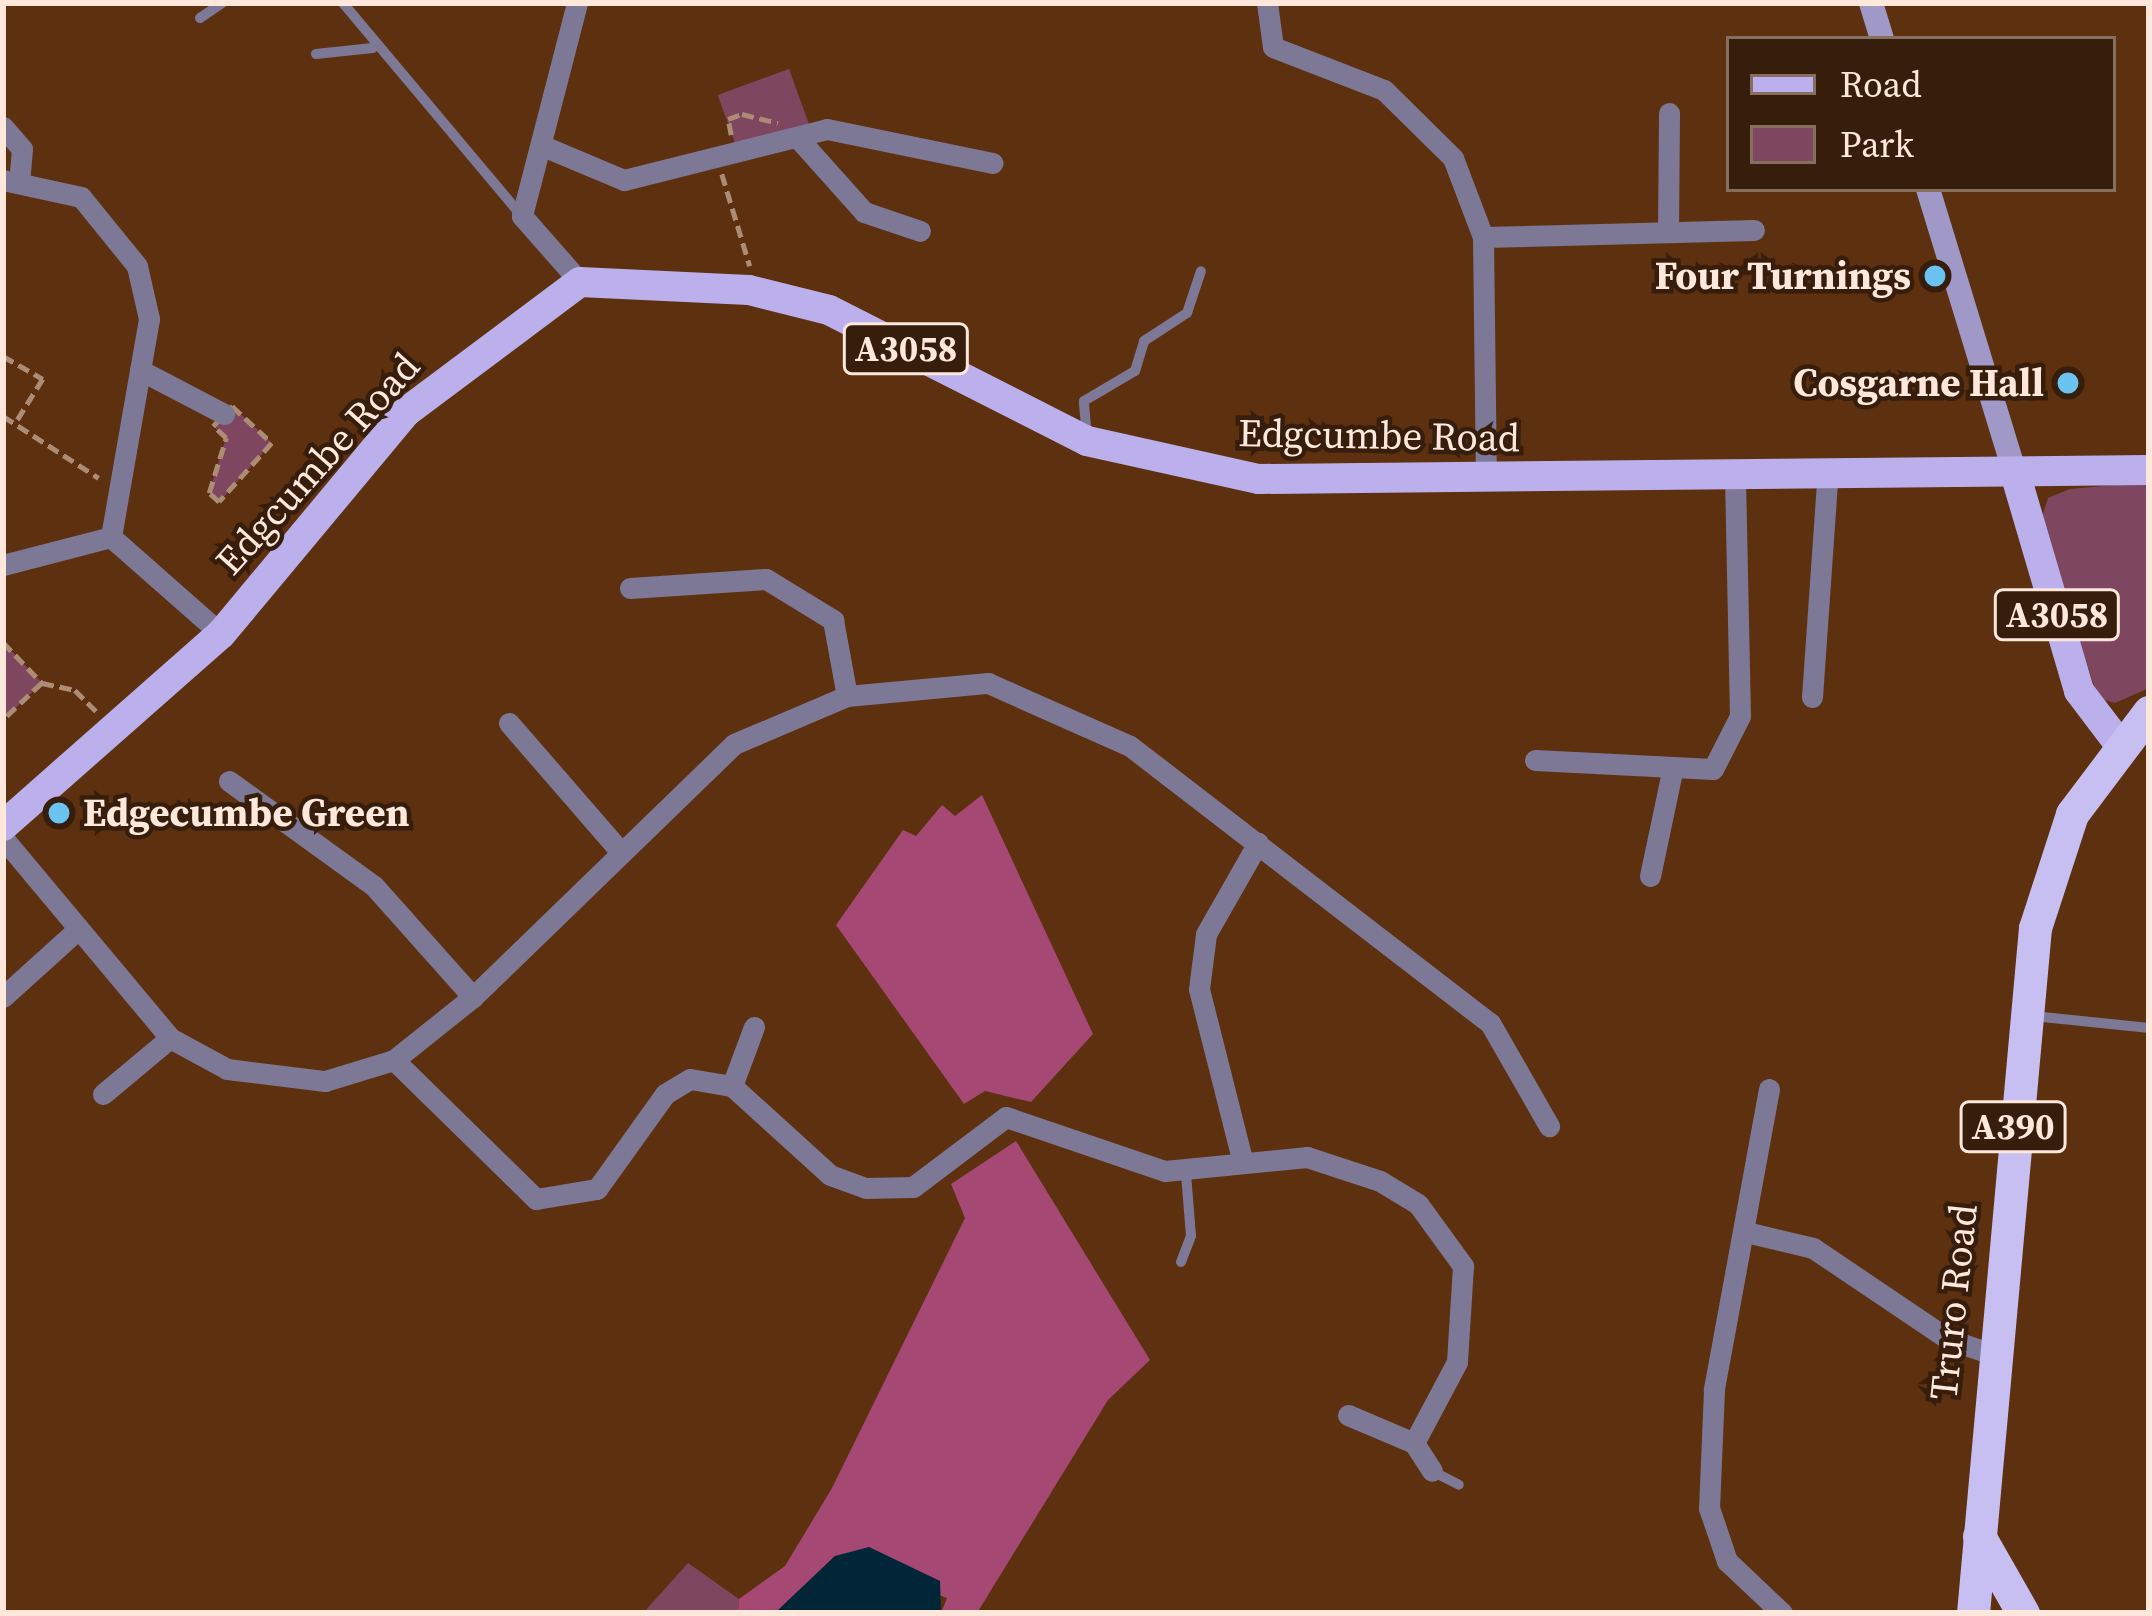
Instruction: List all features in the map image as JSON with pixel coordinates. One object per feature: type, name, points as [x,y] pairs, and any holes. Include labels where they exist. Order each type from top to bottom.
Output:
[{"type":"highway","name":"Truro Road","points":[[1973,1613],[1976,1529],[2024,1015],[2056,847],[2120,745],[2149,712]]},
{"type":"highway","points":[[1976,1529],[2019,1613],[1994,1613]]},
{"type":"main road","points":[[1871,3],[1881,36]]},
{"type":"main road","points":[[1929,192],[2015,473]]},
{"type":"main road","name":"Edgcumbe Road","points":[[11,808],[221,634],[406,412],[580,282],[748,290],[829,310],[1087,441],[1258,479],[2149,470]]},
{"type":"main road","name":"A3058","points":[[2015,473],[2079,692],[2120,745]]},
{"type":"street","points":[[577,3],[522,216],[580,282]]},
{"type":"street","points":[[1267,3],[1273,46],[1384,89],[1453,158],[1483,237],[1486,478]]},
{"type":"street","points":[[1668,232],[1669,113]]},
{"type":"street","points":[[3,127],[22,148],[11,182],[81,197],[137,266],[149,319],[111,537]]},
{"type":"street","points":[[543,146],[624,180],[796,137],[903,137],[993,164]]},
{"type":"street","points":[[796,137],[864,212],[920,231]]},
{"type":"street","points":[[1483,237],[1754,230]]},
{"type":"street","points":[[140,370],[224,414]]},
{"type":"street","points":[[1812,697],[1828,470]]},
{"type":"street","points":[[1534,760],[1713,770],[1740,716],[1735,472]]},
{"type":"street","points":[[111,537],[221,634]]},
{"type":"street","points":[[3,565],[111,537]]},
{"type":"street","points":[[630,588],[766,579],[833,620],[848,696]]},
{"type":"street","points":[[3,838],[170,1038],[226,1070],[284,1080],[394,1060],[472,997],[734,744],[848,696],[988,682],[1130,746],[1490,1024],[1549,1126]]},
{"type":"street","points":[[509,723],[620,851]]},
{"type":"street","points":[[1650,876],[1673,767]]},
{"type":"street","points":[[229,781],[374,886],[472,997]]},
{"type":"street","points":[[1243,1163],[1199,989],[1206,934],[1258,843]]},
{"type":"street","points":[[3,997],[76,931]]},
{"type":"street","points":[[732,1086],[754,1027]]},
{"type":"street","points":[[103,1094],[170,1038]]},
{"type":"street","points":[[394,1060],[536,1198],[597,1189],[690,1078],[732,1086],[830,1175],[866,1188],[913,1187],[1006,1117],[1186,1174],[1306,1157],[1380,1180],[1439,1226],[1463,1266],[1465,1319],[1457,1362],[1414,1443]]},
{"type":"street","points":[[1769,1089],[1714,1390],[1708,1508],[1727,1561],[1782,1613]]},
{"type":"street","points":[[1746,1232],[1813,1249],[1948,1339],[1992,1354]]},
{"type":"street","points":[[1348,1415],[1414,1443],[1432,1471]]},
{"type":"lane","points":[[200,18],[222,3]]},
{"type":"lane","points":[[343,3],[373,48],[522,216]]},
{"type":"lane","points":[[316,54],[373,48]]},
{"type":"lane","points":[[1087,441],[1084,400],[1136,370],[1144,341],[1187,313],[1201,271]]},
{"type":"lane","points":[[2024,1015],[2149,1028]]},
{"type":"lane","points":[[1180,1262],[1191,1236],[1186,1174]]},
{"type":"lane","points":[[1432,1471],[1459,1485]]},
{"type":"path","points":[[717,157],[751,272]]},
{"type":"path","points":[[3,356],[43,379],[15,424]]},
{"type":"path","points":[[232,406],[272,443],[219,502],[209,493],[226,438],[213,426],[224,414],[232,406]]},
{"type":"path","points":[[3,416],[119,491]]},
{"type":"path","points":[[3,642],[42,682],[3,720]]},
{"type":"green space","points":[[789,69],[812,133],[741,159],[718,95]]},
{"type":"green space","points":[[232,406],[272,443],[219,502],[209,493],[226,438],[213,426]]},
{"type":"green space","points":[[2149,482],[2149,688],[2115,703],[2098,698],[2041,520],[2048,498],[2070,489]]},
{"type":"green space","points":[[3,642],[42,683],[3,720]]},
{"type":"green space","points":[[688,1563],[739,1599],[738,1613],[643,1613]]},
{"type":"shaded area","points":[[982,795],[1093,1034],[1031,1102],[985,1091],[964,1104],[836,925],[903,830],[916,836],[942,805],[955,816]]},
{"type":"shaded area","points":[[1016,1141],[1150,1360],[1108,1400],[977,1613],[941,1613],[947,1598],[835,1556],[775,1613],[738,1613],[739,1599],[785,1566],[832,1488],[965,1218],[951,1184]]},
{"type":"water","points":[[869,1547],[940,1581],[941,1613],[775,1613],[835,1556]]},
{"type":"place","name":"Four Turnings","points":[[1935,276]]},
{"type":"place","name":"Cosgarne Hall","points":[[2068,383]]},
{"type":"place","name":"Edgecumbe Green","points":[[59,813]]}]
